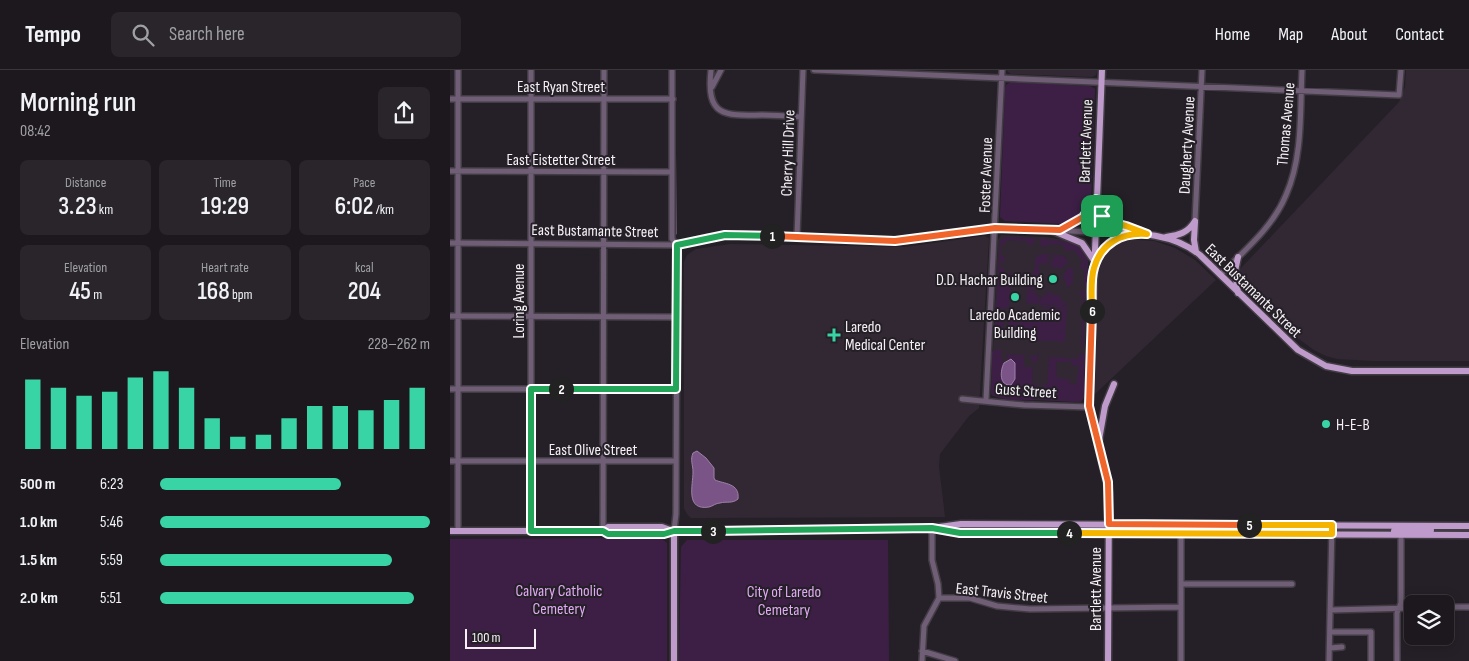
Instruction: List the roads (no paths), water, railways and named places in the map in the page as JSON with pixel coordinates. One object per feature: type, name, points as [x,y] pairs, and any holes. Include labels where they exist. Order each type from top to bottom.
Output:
[{"type":"main road","name":"Bartlett Avenue","points":[[1102,70],[1094,232],[1089,406],[1108,482],[1108,661]]},
{"type":"main road","points":[[1060,230],[1083,217],[1096,201],[1102,216],[1110,222],[1147,234]]},
{"type":"main road","points":[[1165,238],[1185,233],[1195,221]]},
{"type":"main road","points":[[1195,221],[1194,240],[1197,252]]},
{"type":"main road","points":[[1051,230],[1081,242],[1094,259]]},
{"type":"main road","name":"East Bustamante Street","points":[[1094,232],[1147,234],[1185,245],[1197,252],[1298,350],[1326,366],[1352,371],[1469,371]]},
{"type":"main road","points":[[1093,269],[1100,252],[1106,245],[1134,233]]},
{"type":"main road","points":[[1238,257],[1235,271],[1238,293]]},
{"type":"main road","points":[[1098,444],[1106,406],[1114,384]]},
{"type":"main road","points":[[450,531],[603,531],[608,527],[662,527],[674,531],[932,528],[961,524],[1469,526]]},
{"type":"main road","points":[[1227,533],[1233,529],[1252,528],[1257,525]]},
{"type":"main road","points":[[1386,534],[1403,530],[1445,530],[1450,526]]},
{"type":"main road","points":[[932,528],[960,533],[1469,535]]},
{"type":"main road","points":[[674,531],[674,661]]},
{"type":"street","points":[[458,70],[458,531]]},
{"type":"street","name":"Loring Avenue","points":[[531,70],[531,531]]},
{"type":"street","points":[[603,531],[604,70]]},
{"type":"street","points":[[672,70],[672,239],[677,245],[676,514],[674,531]]},
{"type":"street","points":[[711,70],[710,90],[713,102],[719,110],[733,116],[801,117]]},
{"type":"street","points":[[710,90],[721,70]]},
{"type":"street","name":"Cherry Hill Drive","points":[[797,237],[803,70]]},
{"type":"street","points":[[814,70],[1399,95],[1401,70]]},
{"type":"street","name":"Foster Avenue","points":[[986,400],[1002,70]]},
{"type":"street","name":"Daugherty Avenue","points":[[1195,221],[1202,70]]},
{"type":"street","name":"Thomas Avenue","points":[[1220,275],[1264,230],[1286,197],[1297,157],[1302,70]]},
{"type":"street","name":"East Ryan Street","points":[[450,99],[672,99]]},
{"type":"street","name":"East Eistetter Street","points":[[450,171],[672,172]]},
{"type":"street","name":"East Bustamante Street","points":[[450,242],[677,245],[725,235],[895,241],[995,228],[1094,232]]},
{"type":"street","points":[[450,316],[676,317]]},
{"type":"street","points":[[450,389],[676,389]]},
{"type":"street","name":"Gust Street","points":[[962,399],[1024,405],[1089,406]]},
{"type":"street","name":"East Olive Street","points":[[450,461],[676,461]]},
{"type":"street","points":[[1329,661],[1332,525]]},
{"type":"street","points":[[922,661],[924,626],[939,598],[938,584],[932,560],[932,528]]},
{"type":"street","points":[[1181,533],[1181,661]]},
{"type":"street","points":[[1397,661],[1397,613],[1401,603],[1401,534]]},
{"type":"street","points":[[1182,584],[1292,584]]},
{"type":"street","name":"East Travis Street","points":[[939,598],[970,598],[997,606],[1030,609],[1181,607]]},
{"type":"street","points":[[1454,608],[1469,607]]},
{"type":"street","points":[[1330,610],[1404,608]]},
{"type":"street","points":[[1330,632],[1371,632],[1371,661]]},
{"type":"street","points":[[1330,648],[1342,647]]},
{"type":"street","points":[[922,651],[954,661]]},
{"type":"waterway","points":[[675,70],[676,234]]},
{"type":"place","name":"D.D. Hachar Building","points":[[1053,279]]},
{"type":"place","name":"Laredo Academic Building","points":[[1015,297]]},
{"type":"place","name":"Laredo Medical Center","points":[[834,335]]},
{"type":"place","name":"H-E-B","points":[[1326,424]]},
{"type":"park label","name":"Calvary Catholic Cemetery","points":[[559,599]]},
{"type":"park label","name":"City of Laredo Cemetary","points":[[784,600]]}]
